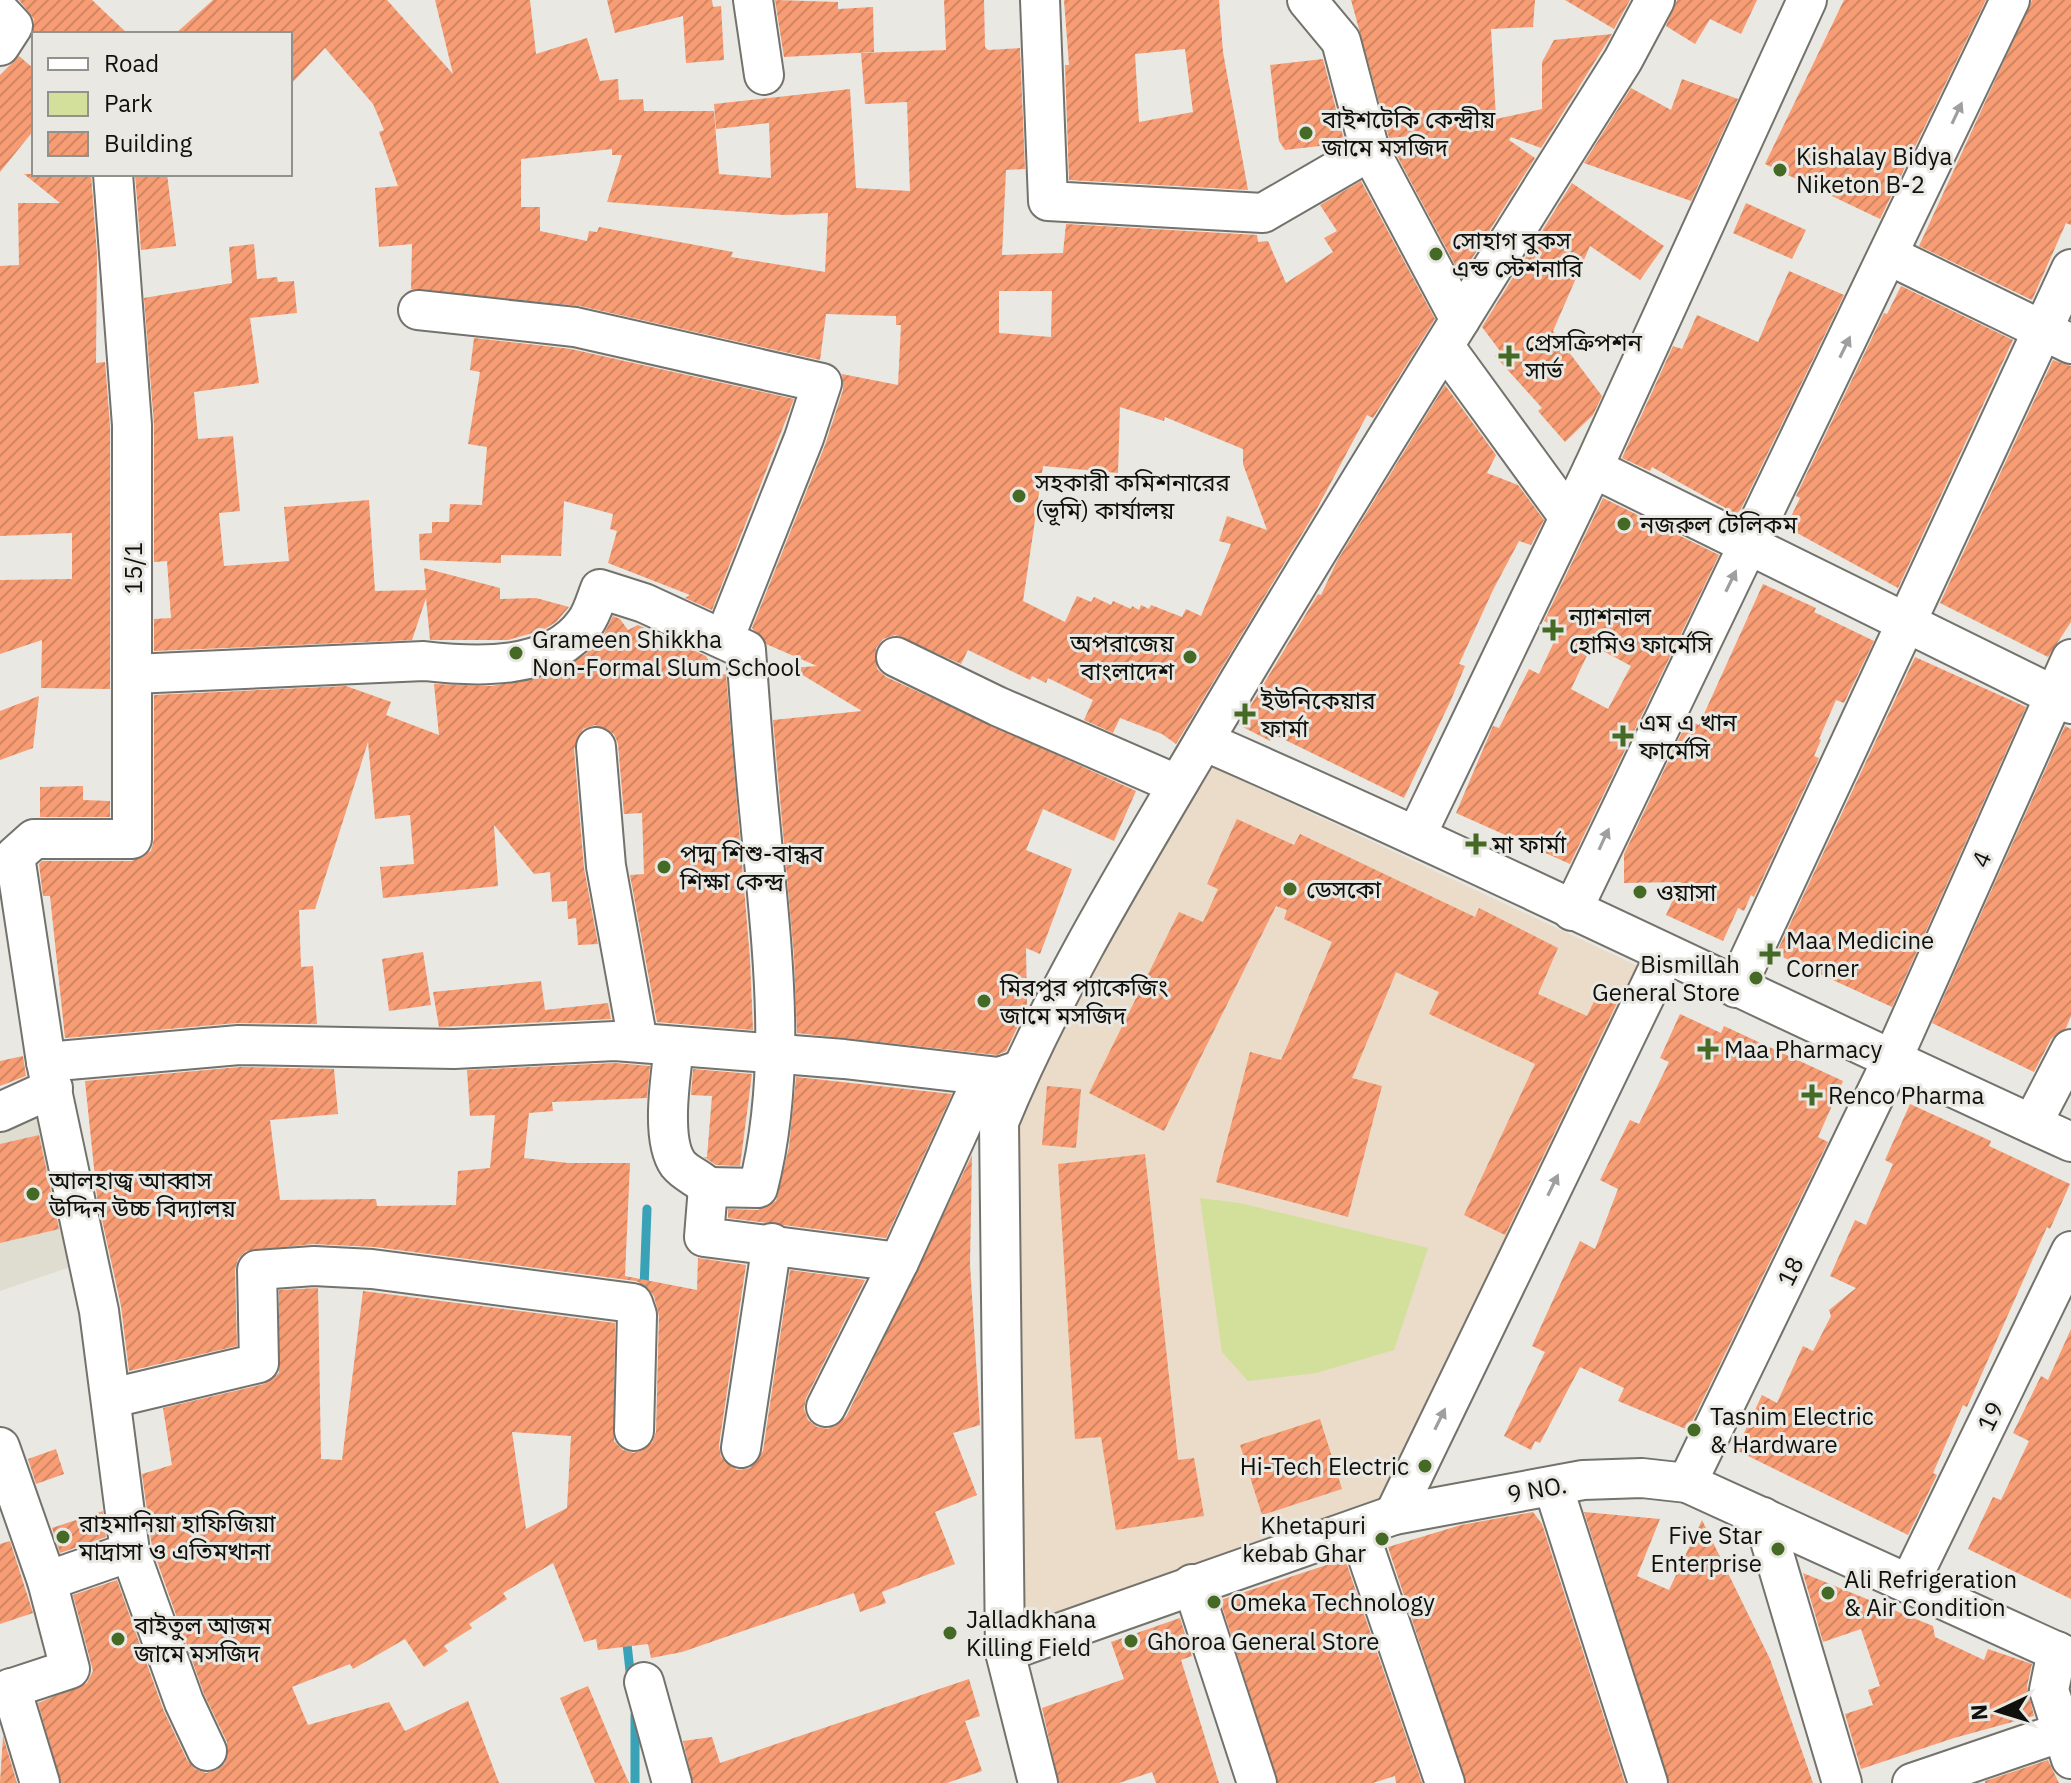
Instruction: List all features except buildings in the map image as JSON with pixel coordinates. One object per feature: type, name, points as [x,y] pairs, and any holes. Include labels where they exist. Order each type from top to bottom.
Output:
[{"type":"street","points":[[753,0],[764,75]]},
{"type":"street","points":[[1040,0],[1048,201],[1263,213],[1370,151]]},
{"type":"street","points":[[1307,0],[1341,41],[1370,151],[1452,333],[1568,516]]},
{"type":"street","points":[[1038,1783],[1005,1652],[999,1122],[1010,1073],[1176,784],[1321,542],[1623,60],[1655,0]]},
{"type":"street","points":[[1417,834],[1593,468],[1807,0]]},
{"type":"street","points":[[1572,911],[1890,256],[2010,0]]},
{"type":"street","points":[[0,12],[13,26],[0,46]]},
{"type":"street","name":"15/1","points":[[113,176],[132,425],[132,839],[34,839],[5,854],[35,980],[50,1075],[99,1311],[130,1552],[184,1702],[207,1751]]},
{"type":"street","points":[[1890,256],[2056,338]]},
{"type":"street","points":[[1736,988],[1905,622],[2056,338],[2071,269]]},
{"type":"street","points":[[418,310],[575,327],[822,383],[804,438],[724,639]]},
{"type":"street","points":[[1593,468],[2062,700]]},
{"type":"street","points":[[133,674],[424,661],[464,665],[547,656],[585,624],[600,589],[644,603],[746,650],[771,926],[775,1054],[769,1148],[758,1188],[708,1187],[677,1162],[671,1146],[669,1103],[656,1044],[606,866],[595,771],[596,747]]},
{"type":"street","points":[[896,657],[997,706],[1176,784]]},
{"type":"street","name":"4","points":[[1892,1060],[2062,700],[2071,659]]},
{"type":"street","points":[[1204,741],[1417,834],[1665,955],[2071,1142]]},
{"type":"street","points":[[1394,1515],[1665,955]]},
{"type":"street","points":[[0,1112],[50,1075],[239,1045],[454,1049],[656,1044],[1010,1073]]},
{"type":"street","points":[[2032,1124],[2071,1049]]},
{"type":"street","name":"18","points":[[1687,1483],[1892,1060]]},
{"type":"street","points":[[826,1407],[899,1262],[976,1093],[1010,1073]]},
{"type":"street","points":[[708,1187],[704,1237],[772,1243],[899,1262]]},
{"type":"street","points":[[741,1448],[772,1243]]},
{"type":"street","name":"19","points":[[1910,1582],[2071,1251]]},
{"type":"street","points":[[112,1398],[259,1363],[257,1270],[314,1266],[372,1269],[633,1303],[637,1315],[634,1431]]},
{"type":"street","points":[[0,1447],[47,1581],[70,1669],[5,1690],[40,1783]]},
{"type":"street","name":"9 NO.","points":[[1005,1652],[1394,1515],[1583,1480],[1642,1478],[1687,1483],[2064,1654],[2049,1690],[2067,1745]]},
{"type":"street","points":[[1553,1486],[1648,1783]]},
{"type":"street","points":[[1763,1517],[1842,1783]]},
{"type":"street","points":[[1358,1529],[1445,1783]]},
{"type":"street","points":[[47,1581],[130,1552]]},
{"type":"street","points":[[1192,1584],[1257,1783]]},
{"type":"street","points":[[644,1682],[672,1783]]},
{"type":"street","points":[[1912,1783],[2067,1745]]},
{"type":"shaded area","points":[[1202,762],[1642,968],[1516,1240],[1374,1510],[1012,1646],[1007,1121]]},
{"type":"shaded area","name":"আলহাজ্ব আব্বাস উদ্দিন উচ্চ বিদ্যালয়","points":[[47,1106],[79,1264],[0,1291],[0,1125]]},
{"type":"green space","points":[[1200,1198],[1240,1203],[1428,1248],[1394,1350],[1316,1373],[1248,1381],[1222,1352]]},
{"type":"waterway","points":[[644,1289],[647,1209]]},
{"type":"waterway","points":[[626,1635],[631,1680]]},
{"type":"waterway","points":[[635,1715],[635,1783]]},
{"type":"place","name":"বাইশটেকি কেন্দ্রীয় জামে মসজিদ","points":[[1306,133]]},
{"type":"place","name":"Kishalay Bidya Niketon B-2","points":[[1780,170]]},
{"type":"place","name":"সোহাগ বুকস এন্ড স্টেশনারি","points":[[1436,254]]},
{"type":"place","name":"প্রেসক্রিপশন সার্ভ","points":[[1509,356]]},
{"type":"place","name":"সহকারী কমিশনারের (ভূমি) কার্যালয়","points":[[1019,496]]},
{"type":"place","name":"নজরুল টেলিকম","points":[[1624,524]]},
{"type":"place","name":"ন্যাশনাল হোমিও ফার্মেসি","points":[[1553,630]]},
{"type":"place","name":"Grameen Shikkha Non-Formal Slum School","points":[[516,653]]},
{"type":"place","name":"অপরাজেয় বাংলাদেশ","points":[[1190,657]]},
{"type":"place","name":"ইউনিকেয়ার ফার্মা","points":[[1245,714]]},
{"type":"place","name":"এম এ খান ফার্মেসি","points":[[1623,736]]},
{"type":"place","name":"মা ফার্মা","points":[[1476,844]]},
{"type":"place","name":"পদ্ম শিশু-বান্ধব শিক্ষা কেন্দ্র","points":[[664,867]]},
{"type":"place","name":"ডেসকো","points":[[1290,889]]},
{"type":"place","name":"ওয়াসা","points":[[1640,892]]},
{"type":"place","name":"Maa Medicine Corner","points":[[1770,954]]},
{"type":"place","name":"Bismillah General Store","points":[[1756,978]]},
{"type":"place","name":"মিরপুর প্যাকেজিং জামে মসজিদ","points":[[984,1001]]},
{"type":"place","name":"Maa Pharmacy","points":[[1708,1049]]},
{"type":"place","name":"Renco Pharma","points":[[1812,1095]]},
{"type":"place","name":"আলহাজ্ব আব্বাস উদ্দিন উচ্চ বিদ্যালয়","points":[[33,1194]]},
{"type":"place","name":"Tasnim Electric & Hardware","points":[[1694,1430]]},
{"type":"place","name":"Hi-Tech Electric","points":[[1425,1466]]},
{"type":"place","name":"রাহমানিয়া হাফিজিয়া মাদ্রাসা ও এতিমখানা","points":[[63,1537]]},
{"type":"place","name":"Khetapuri kebab Ghar","points":[[1382,1539]]},
{"type":"place","name":"Five Star Enterprise","points":[[1778,1549]]},
{"type":"place","name":"Ali Refrigeration & Air Condition","points":[[1828,1593]]},
{"type":"place","name":"Omeka Technology","points":[[1214,1602]]},
{"type":"place","name":"Jalladkhana Killing Field","points":[[950,1633]]},
{"type":"place","name":"বাইতুল আজম জামে মসজিদ","points":[[118,1639]]},
{"type":"place","name":"Ghoroa General Store","points":[[1131,1641]]}]
